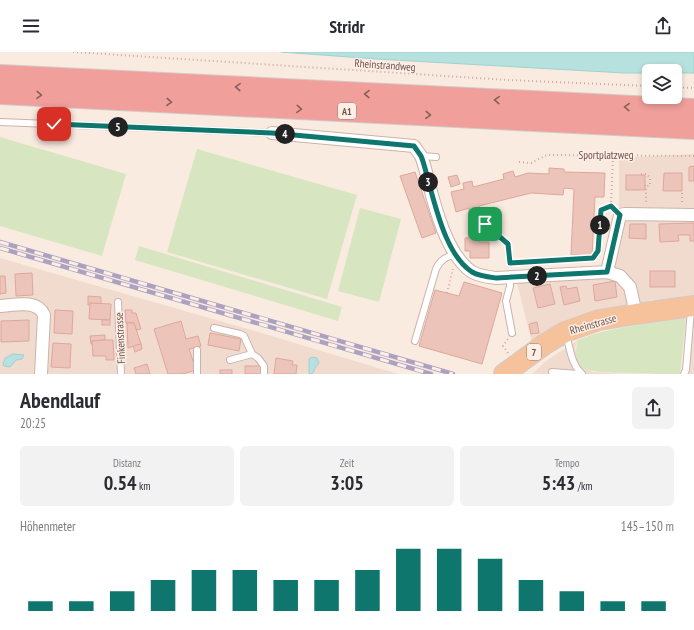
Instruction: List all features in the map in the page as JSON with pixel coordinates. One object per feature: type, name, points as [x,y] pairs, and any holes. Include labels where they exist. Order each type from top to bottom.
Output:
[{"type":"highway","name":"A1","points":[[0,76],[694,110]]},
{"type":"highway","name":"A1","points":[[0,93],[694,128]]},
{"type":"main road","name":"Rheinstrasse","points":[[507,365],[565,332],[599,320],[692,306]]},
{"type":"street","points":[[272,133],[414,146],[421,156],[437,214],[455,254],[459,261],[474,273],[486,277],[510,277],[607,272],[620,276],[630,287],[636,314]]},
{"type":"street","points":[[607,272],[620,215],[694,215]]},
{"type":"street","points":[[0,306],[32,304],[42,310],[44,316],[41,374]]},
{"type":"lane","points":[[0,122],[272,133]]},
{"type":"lane","points":[[421,156],[436,158]]},
{"type":"lane","points":[[415,341],[439,262],[455,254]]},
{"type":"lane","points":[[510,277],[510,286],[506,301],[512,333]]},
{"type":"lane","name":"Finkenstrasse","points":[[118,302],[121,374]]},
{"type":"lane","points":[[684,374],[686,370],[692,306]]},
{"type":"lane","points":[[214,328],[244,336],[252,354],[258,358],[264,366],[264,374]]},
{"type":"lane","points":[[565,332],[573,362],[582,374]]},
{"type":"lane","points":[[197,374],[198,350]]},
{"type":"lane","points":[[230,360],[252,354]]},
{"type":"lane","points":[[552,372],[578,374]]},
{"type":"path","name":"Rheinstrandweg","points":[[73,52],[508,80],[642,86]]},
{"type":"path","points":[[682,87],[694,88]]},
{"type":"path","name":"Sportplatzweg","points":[[519,162],[531,162],[547,155],[694,156]]},
{"type":"path","points":[[613,155],[611,206],[620,215]]},
{"type":"path","points":[[642,174],[647,174],[650,178],[650,185],[646,186],[644,214]]},
{"type":"path","points":[[485,224],[508,244],[510,263],[593,258],[598,251],[601,210],[611,206]]},
{"type":"path","points":[[447,293],[454,268]]},
{"type":"path","points":[[507,365],[504,346],[512,333]]},
{"type":"shaded area","points":[[694,154],[694,374],[681,374],[686,369],[691,306],[677,300],[651,300],[627,307],[532,343],[517,283],[605,277],[619,212],[619,158]]},
{"type":"shaded area","points":[[0,258],[255,331],[398,374],[0,374]]},
{"type":"shaded area","points":[[578,340],[575,348],[578,361],[583,369],[593,372],[623,374],[532,374],[546,361]]},
{"type":"green space","points":[[0,137],[126,174],[102,256],[0,226]]},
{"type":"green space","points":[[197,149],[357,195],[327,299],[167,252]]},
{"type":"green space","points":[[360,208],[401,219],[379,302],[338,291]]},
{"type":"green space","points":[[139,246],[342,307],[338,321],[135,260]]},
{"type":"green space","points":[[686,318],[680,374],[589,371],[583,369],[578,363],[576,347],[578,340],[618,328]]},
{"type":"water","points":[[281,52],[694,52],[694,73],[682,73],[682,64],[642,64],[642,73],[624,73]]},
{"type":"water","points":[[13,354],[24,355],[22,359],[16,360],[10,367],[4,366],[3,364],[5,358]]},
{"type":"water","points":[[312,357],[317,358],[319,363],[313,373],[310,374],[309,359]]},
{"type":"building","points":[[694,166],[694,181],[689,181],[689,167]]},
{"type":"building","points":[[549,168],[564,169],[564,172],[605,173],[604,197],[595,197],[592,256],[571,255],[574,189],[564,188],[563,195],[531,193],[479,206],[479,242],[489,242],[489,258],[470,258],[470,251],[465,251],[465,238],[469,238],[469,208],[456,212],[451,192],[464,189],[463,183],[472,181],[473,187],[504,179],[503,174],[513,171],[515,177],[528,173],[549,174]]},
{"type":"building","points":[[415,172],[436,233],[422,238],[400,176]]},
{"type":"building","points":[[664,173],[682,173],[682,191],[663,191]]},
{"type":"building","points":[[457,175],[460,184],[451,187],[448,177]]},
{"type":"building","points":[[626,175],[645,175],[645,190],[626,190]]},
{"type":"building","points":[[694,223],[694,241],[690,241],[690,235],[678,235],[679,241],[660,242],[659,224]]},
{"type":"building","points":[[630,224],[646,224],[646,239],[629,238]]},
{"type":"building","points":[[650,271],[675,271],[675,287],[650,287]]},
{"type":"building","points":[[32,273],[33,295],[16,296],[15,274]]},
{"type":"building","points":[[0,276],[5,276],[6,293],[0,294]]},
{"type":"building","points":[[615,281],[617,297],[595,301],[593,285]]},
{"type":"building","points":[[464,282],[502,293],[482,364],[419,346],[435,290],[459,296]]},
{"type":"building","points":[[550,284],[555,304],[538,308],[533,288]]},
{"type":"building","points":[[566,286],[567,289],[577,287],[580,301],[564,305],[560,287]]},
{"type":"building","points":[[88,296],[101,297],[101,304],[90,303],[90,305],[88,305]]},
{"type":"building","points":[[90,303],[111,304],[110,320],[89,319]]},
{"type":"building","points":[[55,310],[73,311],[72,334],[54,333]]},
{"type":"building","points":[[125,310],[132,310],[132,313],[136,313],[141,329],[136,330],[134,323],[126,323]]},
{"type":"building","points":[[29,320],[29,341],[1,342],[1,321]]},
{"type":"building","points":[[102,320],[110,320],[110,325],[102,325]]},
{"type":"building","points":[[181,321],[186,339],[198,336],[201,346],[189,349],[196,370],[182,374],[168,374],[154,329]]},
{"type":"building","points":[[537,322],[539,333],[531,334],[529,324]]},
{"type":"building","points":[[127,323],[134,323],[141,344],[128,348]]},
{"type":"building","points":[[210,333],[241,339],[239,351],[208,345]]},
{"type":"building","points":[[105,335],[105,340],[92,341],[91,344],[90,336]]},
{"type":"building","points":[[113,340],[114,360],[106,360],[106,356],[93,356],[92,341]]},
{"type":"building","points":[[53,343],[71,344],[70,368],[51,367]]},
{"type":"building","points":[[141,344],[142,349],[135,352],[133,346]]},
{"type":"building","points":[[276,358],[293,361],[292,365],[297,365],[296,374],[274,374]]},
{"type":"building","points":[[147,364],[150,374],[136,374],[134,368]]},
{"type":"building","points":[[245,366],[261,366],[261,374],[245,374]]},
{"type":"building","points":[[220,370],[232,370],[232,374],[220,374]]},
{"type":"railway","points":[[0,242],[453,374]]},
{"type":"railway","points":[[0,248],[431,374]]},
{"type":"route","points":[[54,124],[272,133],[414,146],[421,156],[437,214],[450,245],[459,261],[474,273],[486,277],[496,278],[607,272],[620,215],[611,206],[601,210],[598,251],[593,258],[510,263],[508,244],[485,224]]}]
